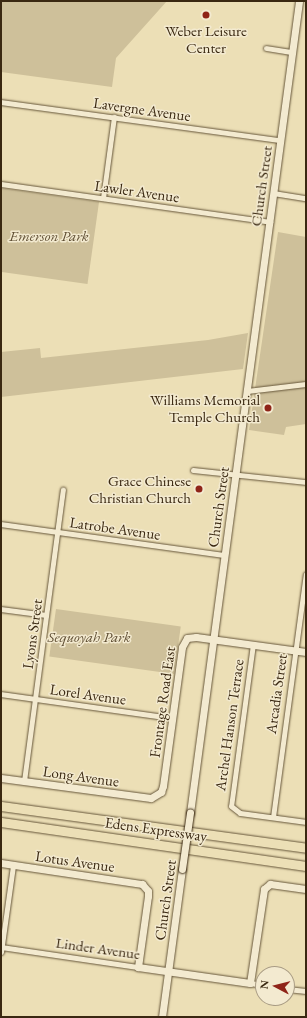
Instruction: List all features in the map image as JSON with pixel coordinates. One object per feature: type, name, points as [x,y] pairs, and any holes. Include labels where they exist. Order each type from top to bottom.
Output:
[{"type":"highway","name":"Edens Expressway","points":[[1,806],[306,848]]},
{"type":"highway","name":"Edens Expressway","points":[[1,822],[306,866]]},
{"type":"street","name":"Church Street","points":[[162,1017],[299,1]]},
{"type":"street","points":[[266,48],[292,52]]},
{"type":"street","name":"Lavergne Avenue","points":[[1,102],[280,140]]},
{"type":"street","points":[[103,198],[114,117]]},
{"type":"street","name":"Lawler Avenue","points":[[1,184],[270,222]]},
{"type":"street","points":[[273,193],[306,198]]},
{"type":"street","points":[[247,391],[306,384]]},
{"type":"street","points":[[193,470],[306,482]]},
{"type":"street","name":"Lyons Street","points":[[24,781],[63,490]]},
{"type":"street","name":"Latrobe Avenue","points":[[1,524],[225,555]]},
{"type":"street","name":"Arcadia Street","points":[[273,817],[306,574]]},
{"type":"street","points":[[1,609],[46,615]]},
{"type":"street","name":"Frontage Road East","points":[[156,796],[163,786],[184,642],[191,637],[306,652]]},
{"type":"street","name":"Archel Hanson Terrace","points":[[253,644],[231,801],[233,809],[240,813],[273,817]]},
{"type":"street","name":"Lorel Avenue","points":[[1,694],[172,718]]},
{"type":"street","name":"Long Avenue","points":[[1,778],[145,799],[156,796]]},
{"type":"street","points":[[273,817],[306,822]]},
{"type":"street","name":"Lotus Avenue","points":[[1,863],[145,886],[148,896],[138,967]]},
{"type":"street","points":[[1,949],[13,864]]},
{"type":"street","points":[[250,983],[262,892],[266,885],[274,884],[306,889]]},
{"type":"street","name":"Linder Avenue","points":[[1,949],[255,984]]},
{"type":"street","points":[[295,989],[306,991]]},
{"type":"green space","points":[[1,1],[167,1],[116,58],[112,87],[1,72]]},
{"type":"green space","name":"Emerson Park","points":[[1,188],[99,202],[87,284],[1,272]]},
{"type":"green space","points":[[278,232],[306,237],[306,424],[286,427],[284,435],[249,430]]},
{"type":"green space","points":[[248,333],[243,369],[1,397],[1,352],[40,348],[41,358],[208,340]]},
{"type":"green space","name":"Sequoyah Park","points":[[56,609],[181,627],[174,674],[49,657]]},
{"type":"place","name":"Weber Leisure Center","points":[[206,15]]},
{"type":"place","name":"Williams Memorial Temple Church","points":[[268,408]]},
{"type":"place","name":"Grace Chinese Christian Church","points":[[199,489]]}]
